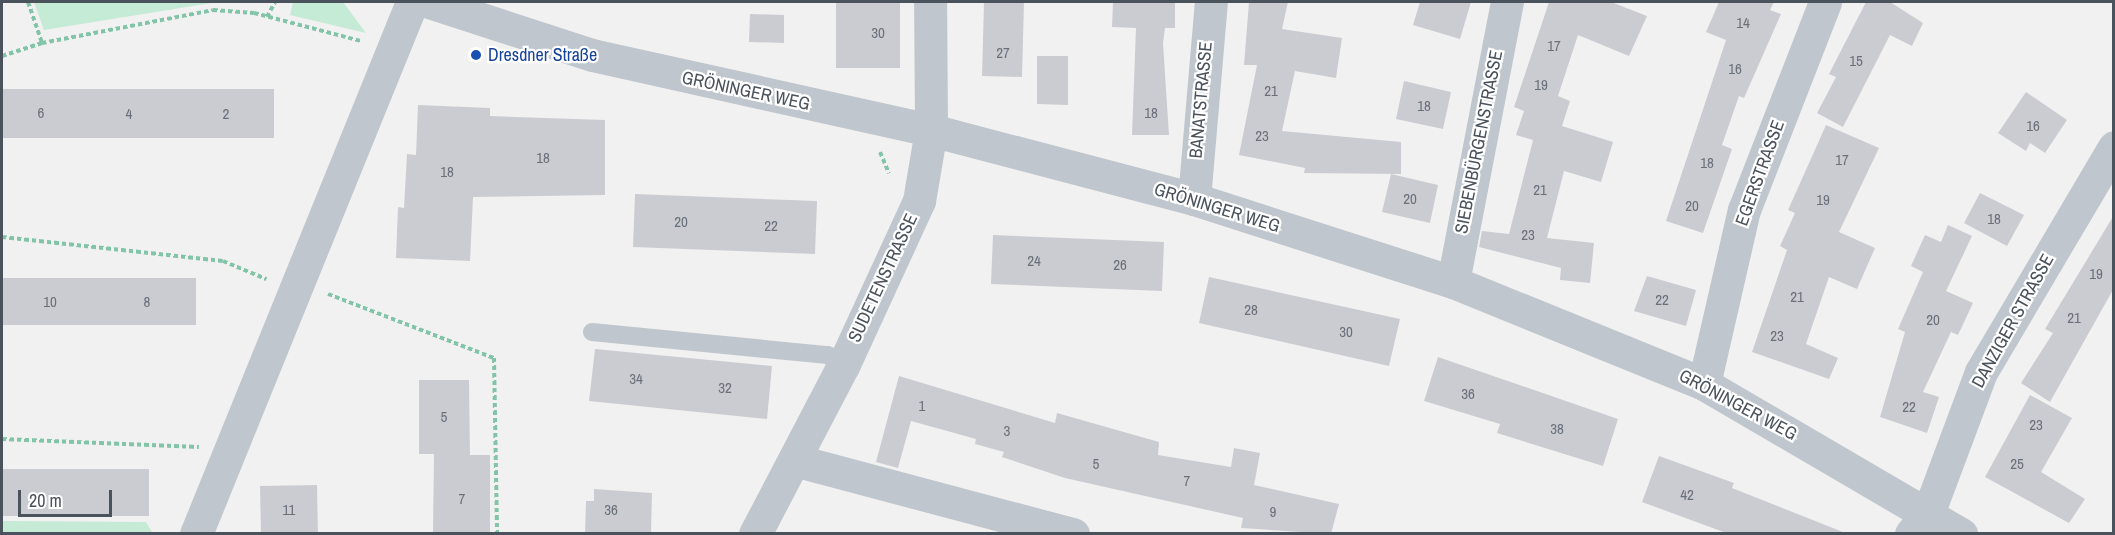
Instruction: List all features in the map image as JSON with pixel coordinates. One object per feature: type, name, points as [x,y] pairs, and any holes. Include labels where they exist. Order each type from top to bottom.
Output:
[{"type":"street","points":[[196,534],[412,2]]},
{"type":"street","name":"GRÖNINGER WEG","points":[[429,2],[466,8],[704,83],[931,130],[1194,199],[1453,282],[1704,384],[1920,522],[1961,534]]},
{"type":"street","name":"SUDETENSTRASSE","points":[[755,534],[843,366],[919,201],[931,130],[930,2]]},
{"type":"street","name":"BANATSTRASSE","points":[[1194,199],[1211,2]]},
{"type":"street","name":"SIEBENBÜRGENSTRASSE","points":[[1453,282],[1507,2]]},
{"type":"street","name":"EGERSTRASSE","points":[[1704,384],[1744,210],[1825,2]]},
{"type":"street","name":"DANZIGER STRASSE","points":[[1920,522],[1981,372],[2114,147]]},
{"type":"street","points":[[794,460],[1073,534]]},
{"type":"lane","points":[[592,332],[828,355],[843,366]]},
{"type":"path","points":[[28,2],[42,43]]},
{"type":"path","points":[[266,17],[275,2]]},
{"type":"path","points":[[2,56],[42,43],[213,10],[266,17],[393,49]]},
{"type":"path","points":[[875,148],[885,160],[888,183]]},
{"type":"path","points":[[2,237],[223,261],[494,358],[497,534]]},
{"type":"path","points":[[2,439],[231,448]]},
{"type":"green space","points":[[34,2],[218,2],[44,30]]},
{"type":"green space","points":[[293,2],[343,2],[366,33],[290,15]]},
{"type":"green space","points":[[2,521],[146,522],[152,532],[2,533]]},
{"type":"building","points":[[836,2],[900,2],[900,68],[836,68]]},
{"type":"building","points":[[984,2],[1024,2],[1022,77],[982,76]]},
{"type":"building","points":[[1113,2],[1175,2],[1175,28],[1165,28],[1163,43],[1169,135],[1132,135],[1136,28],[1112,27]]},
{"type":"building","points":[[1249,2],[1288,2],[1282,29],[1342,38],[1336,78],[1295,71],[1282,131],[1401,142],[1401,174],[1304,173],[1305,168],[1239,155],[1257,65],[1244,65]]},
{"type":"building","points":[[1420,2],[1471,2],[1460,39],[1413,25]]},
{"type":"building","points":[[1549,2],[1611,2],[1647,16],[1629,56],[1578,35],[1558,96],[1570,101],[1562,126],[1613,142],[1601,182],[1564,171],[1547,238],[1594,243],[1590,283],[1560,280],[1561,268],[1479,247],[1482,231],[1509,234],[1533,140],[1516,135],[1524,111],[1514,107]]},
{"type":"building","points":[[1719,2],[1774,2],[1770,10],[1781,14],[1744,98],[1739,96],[1722,145],[1732,149],[1703,233],[1666,221],[1726,40],[1706,32]]},
{"type":"building","points":[[1866,2],[1890,2],[1923,23],[1912,46],[1890,35],[1843,127],[1817,113],[1836,77],[1829,74]]},
{"type":"building","points":[[750,14],[784,15],[784,43],[749,42]]},
{"type":"building","points":[[1037,56],[1068,56],[1068,105],[1037,104]]},
{"type":"building","points":[[1404,81],[1451,92],[1443,129],[1396,119]]},
{"type":"building","points":[[2,89],[274,89],[274,138],[2,138]]},
{"type":"building","points":[[2026,92],[2067,120],[2045,153],[2030,143],[2026,151],[1998,133]]},
{"type":"building","points":[[418,105],[490,108],[490,116],[605,120],[605,195],[473,197],[470,261],[396,258],[398,207],[404,208],[407,154],[416,155]]},
{"type":"building","points":[[1826,125],[1879,148],[1839,232],[1875,248],[1857,289],[1829,277],[1806,344],[1838,358],[1829,379],[1752,352],[1787,250],[1780,246],[1795,213],[1788,210]]},
{"type":"building","points":[[1391,174],[1438,185],[1430,223],[1382,212]]},
{"type":"building","points":[[1980,193],[2024,215],[2007,246],[1964,223]]},
{"type":"building","points":[[635,194],[817,201],[815,254],[633,247]]},
{"type":"building","points":[[2114,215],[2114,288],[2050,402],[2021,383],[2053,333],[2045,329]]},
{"type":"building","points":[[1948,225],[1972,236],[1946,291],[1973,303],[1958,335],[1951,332],[1923,392],[1939,397],[1927,433],[1880,417],[1905,332],[1898,329],[1923,272],[1911,266],[1925,235],[1941,242]]},
{"type":"building","points":[[993,235],[1164,242],[1162,291],[991,284]]},
{"type":"building","points":[[1647,276],[1696,290],[1686,326],[1634,311]]},
{"type":"building","points":[[1209,277],[1400,319],[1389,366],[1199,323]]},
{"type":"building","points":[[2,278],[196,278],[196,325],[2,325]]},
{"type":"building","points":[[595,349],[772,366],[767,419],[589,401]]},
{"type":"building","points":[[1438,357],[1618,419],[1603,466],[1497,433],[1500,424],[1424,401]]},
{"type":"building","points":[[899,376],[1055,423],[1057,413],[1159,442],[1158,455],[1231,467],[1234,448],[1260,453],[1254,485],[1339,504],[1331,534],[1241,528],[1243,518],[1065,478],[1002,457],[1004,452],[975,444],[976,439],[911,421],[898,468],[876,462]]},
{"type":"building","points":[[419,380],[469,380],[470,455],[490,455],[490,534],[433,534],[434,454],[419,454]]},
{"type":"building","points":[[2030,395],[2072,418],[2041,472],[2085,499],[2069,523],[1985,477]]},
{"type":"building","points":[[1659,456],[1734,483],[1732,488],[1848,534],[1729,534],[1642,502]]},
{"type":"building","points":[[2,469],[149,469],[149,516],[2,516]]},
{"type":"building","points":[[317,485],[318,534],[261,534],[260,486]]},
{"type":"building","points":[[594,489],[652,493],[651,534],[585,534],[586,501],[594,501]]},
{"type":"place","name":"Dresdner Straße","points":[[476,55]]}]
